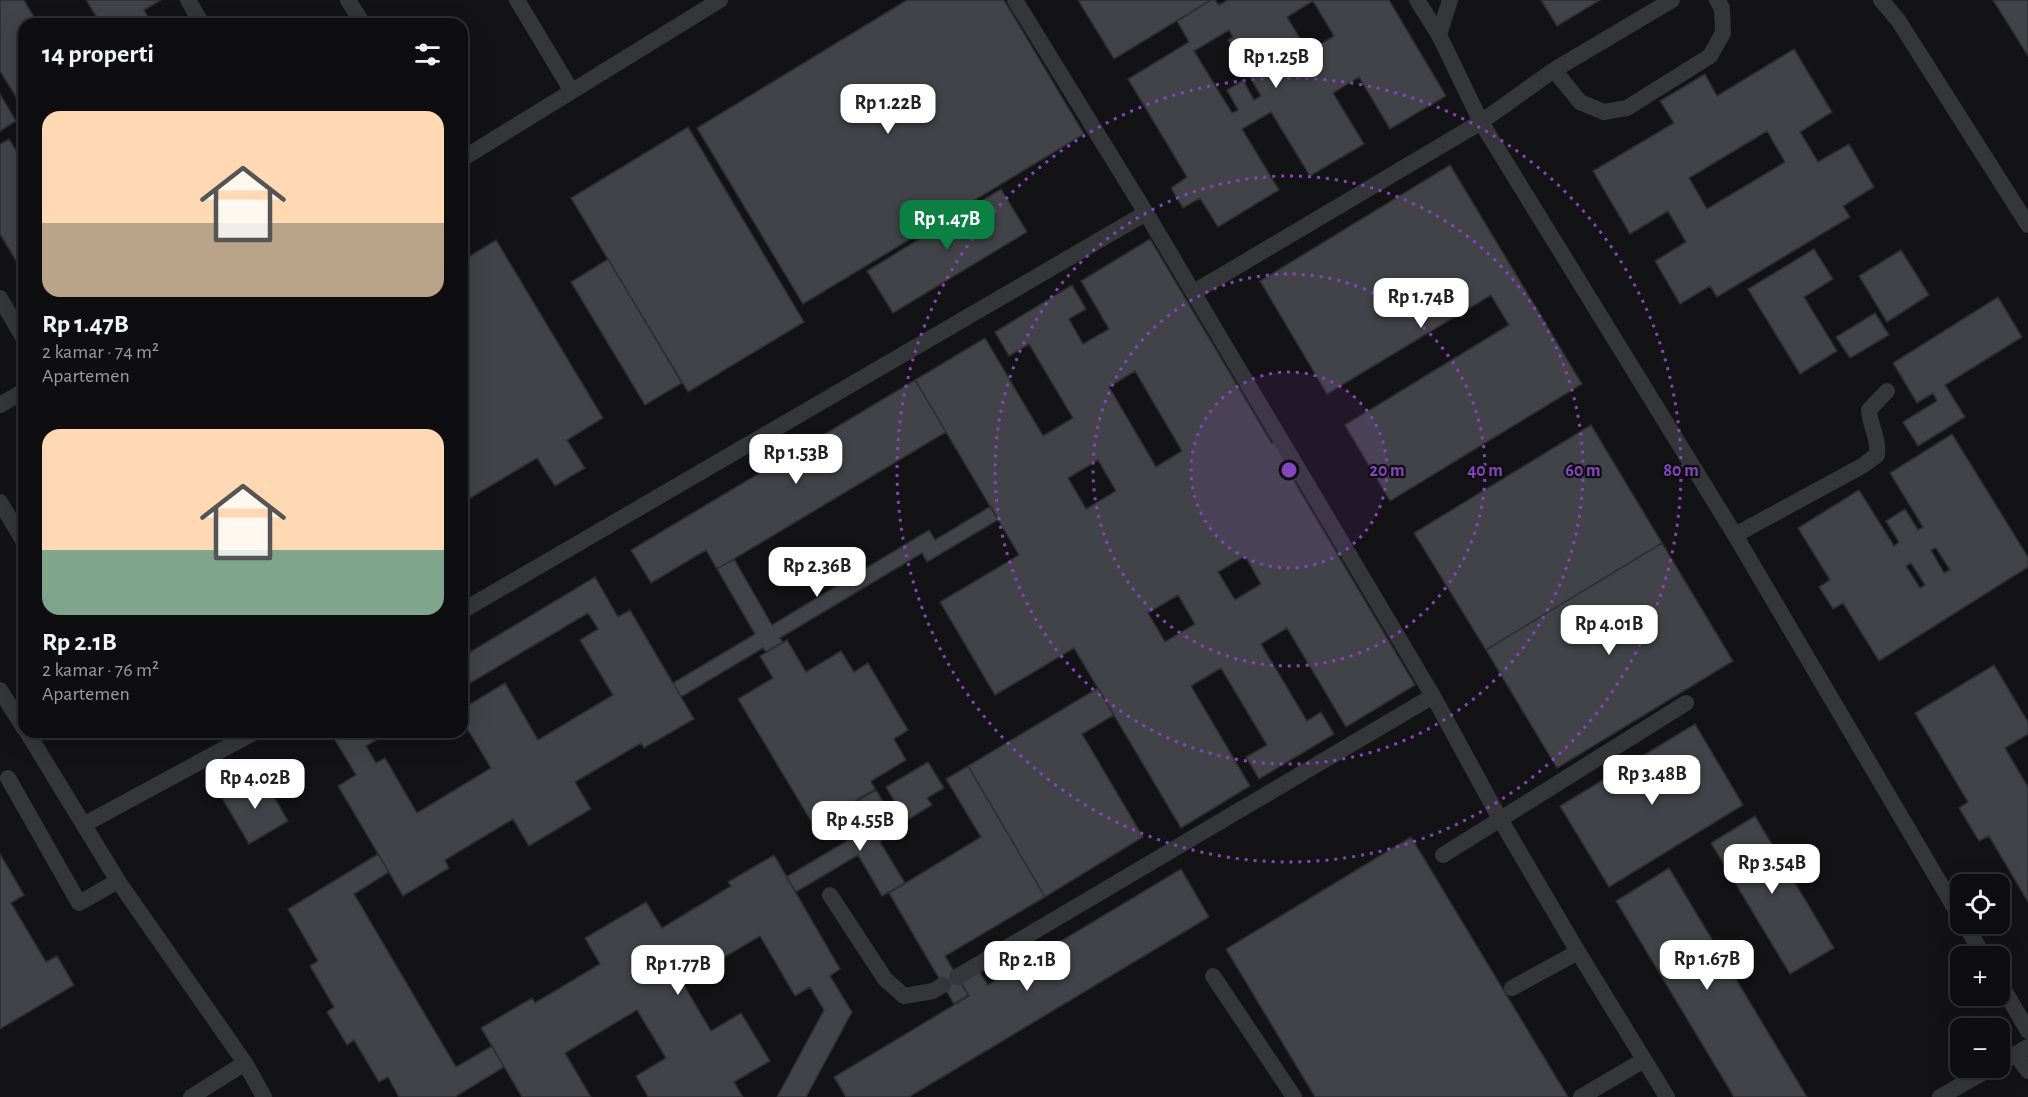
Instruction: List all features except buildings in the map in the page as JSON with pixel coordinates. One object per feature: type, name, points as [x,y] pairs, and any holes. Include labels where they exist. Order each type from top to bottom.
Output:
[{"type":"lane","points":[[188,0],[198,18]]},
{"type":"lane","points":[[348,0],[359,18]]},
{"type":"lane","points":[[516,0],[571,90]]},
{"type":"lane","points":[[468,155],[720,0]]},
{"type":"lane","points":[[1015,0],[1194,292],[1433,696],[1500,819],[1578,952],[1667,1097]]},
{"type":"lane","points":[[1417,0],[1439,35],[1481,122],[1735,535],[1950,899]]},
{"type":"lane","points":[[1439,35],[1450,0]]},
{"type":"lane","points":[[1194,292],[1481,122],[1554,70],[1672,0]]},
{"type":"lane","points":[[1554,70],[1580,102],[1604,112],[1627,108],[1710,56],[1723,33],[1722,8],[1717,0]]},
{"type":"lane","points":[[1881,0],[1898,20],[2028,225]]},
{"type":"lane","points":[[468,608],[1146,213]]},
{"type":"lane","points":[[0,298],[18,329]]},
{"type":"lane","points":[[1735,535],[1862,466],[1877,455],[1879,443],[1869,422],[1869,410],[1887,391]]},
{"type":"lane","points":[[0,405],[18,394]]},
{"type":"lane","points":[[0,502],[18,532]]},
{"type":"lane","points":[[0,690],[18,718]]},
{"type":"lane","points":[[830,894],[885,979],[904,996],[933,991],[1433,696]]},
{"type":"lane","points":[[1443,855],[1686,702]]},
{"type":"lane","points":[[31,738],[85,824],[117,881],[245,1064],[264,1097]]},
{"type":"lane","points":[[85,824],[234,738]]},
{"type":"lane","points":[[8,778],[79,903],[117,881]]},
{"type":"lane","points":[[1512,988],[1578,952]]},
{"type":"lane","points":[[1213,976],[1294,1097]]},
{"type":"lane","points":[[2010,1000],[2028,1031]]},
{"type":"lane","points":[[2022,1050],[2028,1071]]},
{"type":"lane","points":[[1581,1097],[1644,1060]]},
{"type":"lane","points":[[191,1097],[245,1064]]},
{"type":"lane","points":[[1940,1097],[1973,1078]]}]
